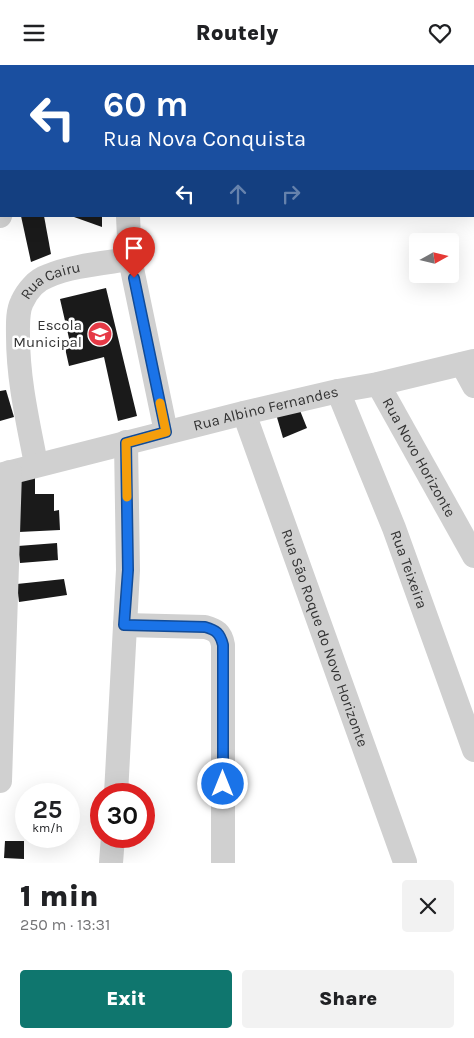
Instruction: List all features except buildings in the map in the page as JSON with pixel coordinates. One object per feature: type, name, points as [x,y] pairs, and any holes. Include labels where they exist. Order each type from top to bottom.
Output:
[{"type":"street","points":[[128,217],[130,259],[166,432]]},
{"type":"street","name":"Rua Cairu","points":[[36,464],[19,363],[18,325],[21,303],[33,285],[47,276],[130,259]]},
{"type":"street","points":[[468,362],[474,386]]},
{"type":"street","name":"Rua Albino Fernandes","points":[[5,473],[244,413],[468,362]]},
{"type":"street","name":"Rua Novo Horizonte","points":[[378,384],[474,556]]},
{"type":"street","name":"Rua Teixeira","points":[[338,391],[394,528],[474,750]]},
{"type":"street","name":"Rua São Roque do Novo Horizonte","points":[[244,413],[405,862]]},
{"type":"street","points":[[117,783],[128,570],[126,443]]},
{"type":"street","points":[[0,781],[5,473]]},
{"type":"street","points":[[124,625],[205,627],[216,630],[221,637],[223,645],[223,863]]},
{"type":"street","points":[[111,863],[112,848]]},
{"type":"slow traffic","points":[[127,497],[126,443],[166,432],[160,403]]},
{"type":"place","name":"Escola Municipal","points":[[100,334]]},
{"type":"route","points":[[134,278],[166,432],[126,443],[128,570],[124,625],[205,627],[216,630],[221,637],[223,645],[223,784]]}]
